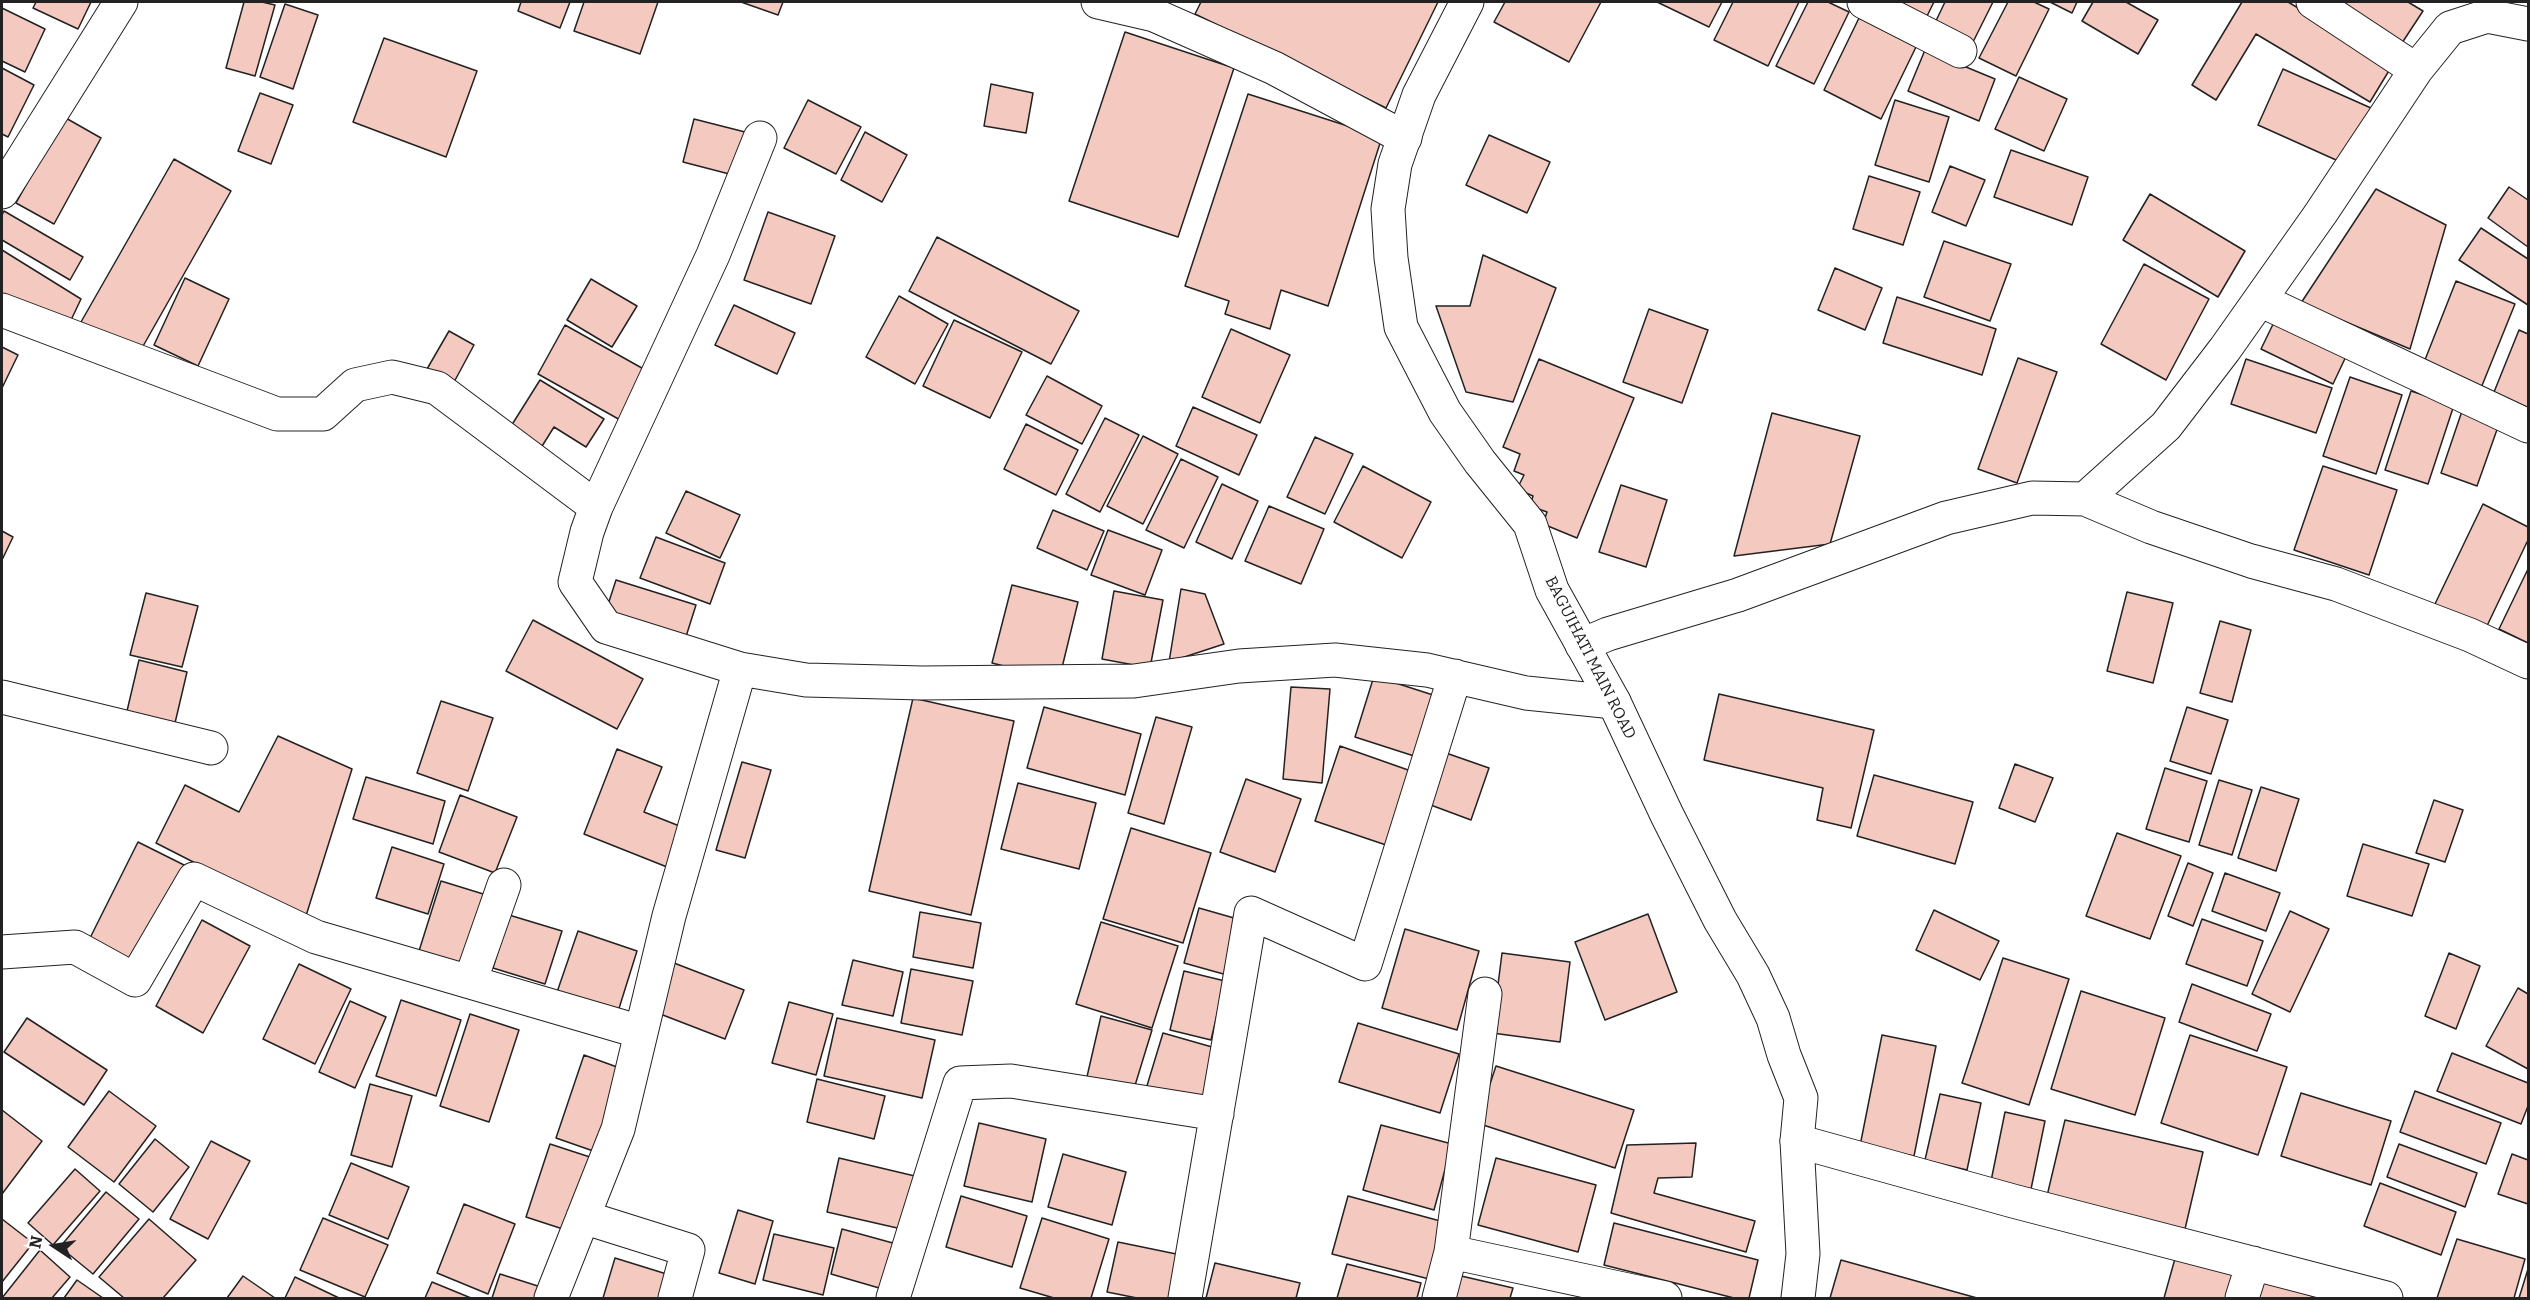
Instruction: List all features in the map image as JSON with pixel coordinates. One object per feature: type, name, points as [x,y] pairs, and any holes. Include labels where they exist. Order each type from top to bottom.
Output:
[{"type":"street","points":[[2,192],[121,2]]},
{"type":"street","points":[[1098,2],[1154,15],[1274,68],[1405,138]]},
{"type":"street","name":"BAGUIHATI MAIN ROAD","points":[[1467,2],[1419,95],[1395,164],[1388,210],[1391,258],[1401,327],[1445,412],[1480,462],[1530,524],[1552,590],[1614,702],[1672,825],[1720,920],[1753,975],[1773,1018],[1801,1098],[1797,1141],[1803,1254],[1798,1299]]},
{"type":"street","points":[[1864,2],[1960,51]]},
{"type":"street","points":[[2313,2],[2416,70]]},
{"type":"street","points":[[2085,499],[2166,426],[2260,300],[2416,70],[2450,28],[2487,16],[2529,24]]},
{"type":"street","points":[[760,138],[713,255],[596,507],[587,532],[575,582],[606,627],[740,669],[806,680],[922,683],[1134,681],[1239,666],[1335,660],[1427,670],[1526,693],[1614,702]]},
{"type":"street","points":[[2260,300],[2529,426]]},
{"type":"street","points":[[2,310],[277,414],[323,414],[356,385],[392,377],[437,388],[596,507]]},
{"type":"street","points":[[1582,645],[1608,634],[1738,595],[1946,518],[2032,498],[2085,499],[2151,527],[2252,561],[2336,584],[2470,635],[2529,662]]},
{"type":"street","points":[[551,1299],[618,1129],[669,916],[740,669]]},
{"type":"street","points":[[1185,1299],[1251,913],[1365,964],[1455,676]]},
{"type":"street","points":[[2,697],[211,748]]},
{"type":"street","points":[[2,952],[75,947],[135,980],[194,879],[316,937],[641,1032]]},
{"type":"street","points":[[470,982],[504,885]]},
{"type":"street","points":[[1439,1299],[1450,1252],[1485,994]]},
{"type":"street","points":[[893,1299],[960,1083],[1011,1081],[1216,1114]]},
{"type":"street","points":[[1797,1141],[2013,1201],[2253,1263],[2335,1291],[2386,1299]]},
{"type":"street","points":[[583,1218],[688,1250],[675,1299]]},
{"type":"street","points":[[1450,1252],[1665,1299]]},
{"type":"street","points":[[2242,1299],[2253,1263]]},
{"type":"building","points":[[36,2],[91,2],[78,29],[33,8]]},
{"type":"building","points":[[244,2],[275,5],[255,76],[226,68]]},
{"type":"building","points":[[521,2],[570,2],[560,28],[518,11]]},
{"type":"building","points":[[584,2],[658,2],[640,54],[574,31]]},
{"type":"building","points":[[741,2],[783,2],[778,15]]},
{"type":"building","points":[[1201,2],[1438,2],[1386,108],[1195,14]]},
{"type":"building","points":[[1505,2],[1601,2],[1569,62],[1494,22]]},
{"type":"building","points":[[1657,2],[1722,2],[1709,27]]},
{"type":"building","points":[[1733,2],[1799,2],[1768,66],[1714,40]]},
{"type":"building","points":[[1808,2],[1828,2],[1849,12],[1814,84],[1776,66]]},
{"type":"building","points":[[1885,2],[1934,2],[1924,22]]},
{"type":"building","points":[[1945,2],[1993,2],[1971,46],[1933,27]]},
{"type":"building","points":[[2008,2],[2034,2],[2049,9],[2016,76],[1979,58]]},
{"type":"building","points":[[2050,2],[2077,2],[2072,13]]},
{"type":"building","points":[[2093,2],[2126,2],[2158,20],[2138,54],[2082,21]]},
{"type":"building","points":[[2242,2],[2288,2],[2393,64],[2370,102],[2256,34],[2216,100],[2192,85]]},
{"type":"building","points":[[2327,2],[2408,2],[2423,11],[2398,49]]},
{"type":"building","points":[[285,4],[318,15],[293,89],[260,77]]},
{"type":"building","points":[[2,8],[45,29],[25,72],[2,61]]},
{"type":"building","points":[[1859,18],[1916,47],[1881,119],[1824,90]]},
{"type":"building","points":[[1125,32],[1234,68],[1178,237],[1069,201]]},
{"type":"building","points":[[384,38],[477,71],[446,157],[353,122]]},
{"type":"building","points":[[1925,50],[1995,79],[1979,121],[1908,91]]},
{"type":"building","points":[[2,68],[34,85],[8,137],[2,134]]},
{"type":"building","points":[[2283,69],[2371,108],[2345,164],[2258,125]]},
{"type":"building","points":[[2019,77],[2067,99],[2044,151],[1995,129]]},
{"type":"building","points":[[991,84],[1033,93],[1026,133],[984,126]]},
{"type":"building","points":[[260,93],[293,105],[271,164],[238,151]]},
{"type":"building","points":[[1248,94],[1382,137],[1328,306],[1281,290],[1270,329],[1225,314],[1229,301],[1185,286]]},
{"type":"building","points":[[808,100],[861,127],[836,174],[784,148]]},
{"type":"building","points":[[1895,100],[1949,117],[1929,182],[1875,165]]},
{"type":"building","points":[[64,117],[101,138],[54,224],[16,203]]},
{"type":"building","points":[[694,119],[749,133],[737,176],[683,162]]},
{"type":"building","points":[[865,132],[907,155],[882,202],[841,180]]},
{"type":"building","points":[[1489,135],[1550,162],[1527,213],[1466,185]]},
{"type":"building","points":[[2011,150],[2088,177],[2072,225],[1994,197]]},
{"type":"building","points":[[174,159],[231,191],[138,355],[81,322]]},
{"type":"building","points":[[1950,166],[1985,180],[1966,226],[1932,212]]},
{"type":"building","points":[[1869,176],[1920,192],[1903,245],[1853,229]]},
{"type":"building","points":[[2509,187],[2528,200],[2528,247],[2488,218]]},
{"type":"building","points":[[2376,189],[2446,225],[2410,349],[2301,303]]},
{"type":"building","points":[[2150,194],[2245,251],[2218,297],[2123,240]]},
{"type":"building","points":[[4,211],[83,257],[70,280],[2,240]]},
{"type":"building","points":[[768,212],[835,236],[811,304],[744,280]]},
{"type":"building","points":[[2481,228],[2528,259],[2528,305],[2459,260]]},
{"type":"building","points":[[937,237],[1079,311],[1051,364],[909,291]]},
{"type":"building","points":[[1944,241],[2011,264],[1990,321],[1924,297]]},
{"type":"building","points":[[2,250],[81,299],[71,320],[2,303]]},
{"type":"building","points":[[1483,255],[1556,288],[1513,402],[1466,392],[1436,306],[1470,306]]},
{"type":"building","points":[[2144,264],[2209,299],[2166,380],[2101,344]]},
{"type":"building","points":[[1835,268],[1882,288],[1865,330],[1818,310]]},
{"type":"building","points":[[185,278],[229,299],[198,366],[154,345]]},
{"type":"building","points":[[591,279],[637,306],[612,347],[567,320]]},
{"type":"building","points":[[2456,281],[2515,304],[2479,393],[2421,370]]},
{"type":"building","points":[[899,296],[948,324],[915,384],[866,357]]},
{"type":"building","points":[[1897,297],[1996,329],[1982,375],[1883,343]]},
{"type":"building","points":[[734,305],[795,333],[777,374],[715,345]]},
{"type":"building","points":[[1649,309],[1708,330],[1682,403],[1623,382]]},
{"type":"building","points":[[2277,316],[2349,350],[2333,384],[2261,349]]},
{"type":"building","points":[[954,320],[1022,352],[990,418],[923,386]]},
{"type":"building","points":[[565,325],[649,372],[622,421],[538,374]]},
{"type":"building","points":[[1231,329],[1290,355],[1260,423],[1202,397]]},
{"type":"building","points":[[2519,330],[2528,334],[2528,418],[2490,402]]},
{"type":"building","points":[[449,331],[474,345],[453,384],[427,369]]},
{"type":"building","points":[[2,347],[18,355],[2,388]]},
{"type":"building","points":[[2018,358],[2057,372],[2017,483],[1978,469]]},
{"type":"building","points":[[1539,359],[1634,398],[1577,538],[1543,524],[1547,512],[1530,506],[1533,496],[1517,489],[1524,475],[1514,471],[1520,454],[1503,447]]},
{"type":"building","points":[[2246,359],[2332,388],[2316,433],[2231,404]]},
{"type":"building","points":[[1047,376],[1102,406],[1082,444],[1026,415]]},
{"type":"building","points":[[2350,377],[2402,395],[2376,474],[2323,456]]},
{"type":"building","points":[[540,380],[604,419],[586,447],[554,427],[539,451],[508,431]]},
{"type":"building","points":[[2411,391],[2454,405],[2428,484],[2385,470]]},
{"type":"building","points":[[1193,407],[1257,435],[1239,475],[1176,446]]},
{"type":"building","points":[[2462,411],[2499,424],[2477,486],[2441,473]]},
{"type":"building","points":[[1772,413],[1860,436],[1830,544],[1734,556]]},
{"type":"building","points":[[1105,418],[1139,435],[1100,512],[1066,494]]},
{"type":"building","points":[[1026,424],[1078,450],[1056,495],[1004,469]]},
{"type":"building","points":[[1143,436],[1178,454],[1143,524],[1107,506]]},
{"type":"building","points":[[1315,437],[1353,454],[1325,514],[1287,497]]},
{"type":"building","points":[[1181,459],[1218,477],[1184,548],[1146,530]]},
{"type":"building","points":[[1363,466],[1431,502],[1402,558],[1334,522]]},
{"type":"building","points":[[2323,466],[2397,490],[2369,575],[2294,550]]},
{"type":"building","points":[[1222,484],[1258,501],[1232,559],[1196,542]]},
{"type":"building","points":[[1621,485],[1667,500],[1646,567],[1599,552]]},
{"type":"building","points":[[686,491],[740,515],[720,558],[666,533]]},
{"type":"building","points":[[2483,504],[2528,527],[2528,540],[2485,630],[2434,606]]},
{"type":"building","points":[[1269,506],[1324,529],[1301,584],[1245,561]]},
{"type":"building","points":[[1053,510],[1104,531],[1087,570],[1037,548]]},
{"type":"building","points":[[1108,530],[1162,550],[1145,595],[1091,575]]},
{"type":"building","points":[[2,531],[13,537],[2,560]]},
{"type":"building","points":[[656,537],[725,563],[710,604],[640,578]]},
{"type":"building","points":[[2528,569],[2528,643],[2499,629]]},
{"type":"building","points":[[616,580],[696,605],[683,646],[603,620]]},
{"type":"building","points":[[1012,585],[1078,602],[1059,680],[992,663]]},
{"type":"building","points":[[1181,589],[1205,594],[1224,644],[1169,662]]},
{"type":"building","points":[[1114,591],[1163,600],[1150,668],[1102,659]]},
{"type":"building","points":[[2127,592],[2173,603],[2153,683],[2107,671]]},
{"type":"building","points":[[146,593],[198,606],[182,667],[130,655]]},
{"type":"building","points":[[533,620],[643,679],[617,729],[506,671]]},
{"type":"building","points":[[2220,621],[2251,630],[2232,702],[2200,693]]},
{"type":"building","points":[[139,660],[187,672],[175,723],[127,711]]},
{"type":"building","points":[[1374,676],[1433,695],[1414,756],[1355,737]]},
{"type":"building","points":[[1291,687],[1330,689],[1322,783],[1283,779]]},
{"type":"building","points":[[1719,694],[1874,730],[1851,828],[1817,820],[1823,788],[1704,760]]},
{"type":"building","points":[[913,698],[1014,721],[971,915],[869,891]]},
{"type":"building","points":[[441,701],[493,718],[468,791],[417,773]]},
{"type":"building","points":[[1044,707],[1141,734],[1125,795],[1027,768]]},
{"type":"building","points":[[2187,707],[2228,720],[2211,774],[2170,761]]},
{"type":"building","points":[[1156,717],[1192,727],[1164,824],[1128,813]]},
{"type":"building","points":[[278,736],[352,769],[305,919],[156,843],[185,785],[239,812]]},
{"type":"building","points":[[1340,746],[1411,771],[1386,845],[1315,821]]},
{"type":"building","points":[[617,749],[662,767],[644,812],[682,827],[667,867],[584,834]]},
{"type":"building","points":[[1446,753],[1489,768],[1471,820],[1428,804]]},
{"type":"building","points":[[742,762],[771,770],[745,858],[716,850]]},
{"type":"building","points":[[2015,764],[2053,778],[2035,822],[1999,808]]},
{"type":"building","points":[[2165,768],[2207,781],[2189,842],[2146,829]]},
{"type":"building","points":[[1874,775],[1973,802],[1955,864],[1857,836]]},
{"type":"building","points":[[366,777],[445,801],[433,844],[353,819]]},
{"type":"building","points":[[1246,779],[1301,799],[1275,872],[1220,852]]},
{"type":"building","points":[[2219,780],[2252,790],[2232,855],[2199,845]]},
{"type":"building","points":[[1018,783],[1096,803],[1079,869],[1001,849]]},
{"type":"building","points":[[2261,787],[2299,799],[2276,871],[2238,858]]},
{"type":"building","points":[[460,795],[517,817],[495,873],[439,852]]},
{"type":"building","points":[[2434,800],[2463,810],[2445,862],[2416,853]]},
{"type":"building","points":[[1131,828],[1211,853],[1183,943],[1103,919]]},
{"type":"building","points":[[2117,833],[2181,856],[2150,939],[2086,916]]},
{"type":"building","points":[[138,842],[184,865],[135,963],[89,940]]},
{"type":"building","points":[[2363,844],[2429,864],[2412,916],[2347,896]]},
{"type":"building","points":[[392,847],[444,864],[428,914],[376,898]]},
{"type":"building","points":[[2188,863],[2213,873],[2193,926],[2168,916]]},
{"type":"building","points":[[2225,873],[2280,893],[2266,931],[2212,911]]},
{"type":"building","points":[[441,881],[493,897],[471,968],[419,951]]},
{"type":"building","points":[[1199,908],[1241,920],[1227,975],[1184,963]]},
{"type":"building","points":[[1934,910],[1999,941],[1980,980],[1916,950]]},
{"type":"building","points":[[2290,911],[2329,929],[2290,1012],[2252,994]]},
{"type":"building","points":[[920,912],[981,923],[973,968],[913,957]]},
{"type":"building","points":[[1648,914],[1677,992],[1605,1020],[1575,942]]},
{"type":"building","points":[[509,915],[562,931],[545,984],[493,968]]},
{"type":"building","points":[[2202,919],[2263,941],[2247,986],[2186,964]]},
{"type":"building","points":[[202,920],[250,946],[203,1033],[156,1006]]},
{"type":"building","points":[[1101,922],[1178,946],[1152,1028],[1076,1004]]},
{"type":"building","points":[[1405,929],[1479,951],[1457,1030],[1382,1008]]},
{"type":"building","points":[[578,931],[637,951],[616,1018],[555,998]]},
{"type":"building","points":[[1502,953],[1570,962],[1560,1042],[1492,1033]]},
{"type":"building","points":[[2449,953],[2480,966],[2456,1029],[2425,1016]]},
{"type":"building","points":[[2003,958],[2069,979],[2029,1105],[1962,1083]]},
{"type":"building","points":[[853,960],[903,972],[893,1016],[842,1005]]},
{"type":"building","points":[[674,963],[744,990],[725,1039],[655,1012]]},
{"type":"building","points":[[299,964],[351,989],[315,1064],[263,1039]]},
{"type":"building","points":[[911,969],[973,981],[962,1035],[901,1023]]},
{"type":"building","points":[[1184,971],[1225,981],[1211,1040],[1170,1030]]},
{"type":"building","points":[[2192,984],[2271,1014],[2257,1051],[2179,1022]]},
{"type":"building","points":[[2518,988],[2528,994],[2528,1069],[2486,1046]]},
{"type":"building","points":[[2081,991],[2165,1018],[2135,1115],[2051,1089]]},
{"type":"building","points":[[401,1000],[461,1020],[436,1096],[376,1076]]},
{"type":"building","points":[[350,1001],[386,1017],[355,1088],[319,1072]]},
{"type":"building","points":[[789,1002],[833,1014],[816,1075],[772,1063]]},
{"type":"building","points":[[470,1014],[519,1030],[489,1122],[440,1106]]},
{"type":"building","points":[[1101,1016],[1152,1030],[1133,1092],[1086,1081]]},
{"type":"building","points":[[27,1018],[107,1070],[84,1105],[4,1052]]},
{"type":"building","points":[[837,1018],[935,1040],[922,1098],[824,1076]]},
{"type":"building","points":[[1358,1023],[1459,1054],[1440,1113],[1339,1082]]},
{"type":"building","points":[[1163,1033],[1219,1049],[1203,1105],[1146,1089]]},
{"type":"building","points":[[1882,1035],[1936,1046],[1914,1156],[1860,1146]]},
{"type":"building","points":[[2190,1035],[2287,1067],[2258,1155],[2161,1123]]},
{"type":"building","points":[[2452,1053],[2528,1083],[2528,1106],[2521,1124],[2437,1091]]},
{"type":"building","points":[[584,1055],[628,1071],[599,1153],[556,1138]]},
{"type":"building","points":[[1496,1066],[1634,1110],[1615,1168],[1477,1123]]},
{"type":"building","points":[[817,1079],[885,1096],[874,1139],[807,1122]]},
{"type":"building","points":[[370,1084],[412,1096],[392,1167],[351,1155]]},
{"type":"building","points":[[109,1091],[156,1126],[114,1182],[68,1147]]},
{"type":"building","points":[[2415,1091],[2501,1123],[2486,1164],[2400,1132]]},
{"type":"building","points":[[2301,1093],[2391,1121],[2371,1185],[2281,1156]]},
{"type":"building","points":[[1940,1094],[1981,1103],[1967,1170],[1925,1160]]},
{"type":"building","points":[[2,1110],[42,1141],[2,1194]]},
{"type":"building","points":[[2005,1112],[2045,1121],[2030,1194],[1990,1186]]},
{"type":"building","points":[[2065,1120],[2203,1152],[2185,1229],[2047,1196]]},
{"type":"building","points":[[979,1123],[1046,1139],[1032,1202],[964,1186]]},
{"type":"building","points":[[1381,1125],[1452,1144],[1434,1210],[1363,1190]]},
{"type":"building","points":[[155,1139],[189,1167],[153,1212],[119,1184]]},
{"type":"building","points":[[211,1141],[250,1161],[208,1239],[170,1219]]},
{"type":"building","points":[[1696,1143],[1692,1177],[1658,1178],[1654,1193],[1755,1221],[1746,1252],[1611,1213],[1627,1145]]},
{"type":"building","points":[[550,1144],[596,1159],[572,1232],[526,1217]]},
{"type":"building","points":[[2399,1144],[2477,1173],[2465,1207],[2387,1177]]},
{"type":"building","points":[[1063,1154],[1126,1172],[1112,1225],[1048,1207]]},
{"type":"building","points":[[2512,1154],[2528,1160],[2528,1204],[2498,1194]]},
{"type":"building","points":[[839,1158],[919,1177],[906,1230],[827,1212]]},
{"type":"building","points":[[1496,1158],[1596,1185],[1578,1252],[1478,1225]]},
{"type":"building","points":[[351,1163],[409,1187],[388,1239],[329,1215]]},
{"type":"building","points":[[75,1169],[100,1191],[53,1245],[28,1223]]},
{"type":"building","points":[[2380,1183],[2456,1212],[2441,1255],[2364,1226]]},
{"type":"building","points":[[106,1192],[139,1219],[93,1274],[60,1247]]},
{"type":"building","points":[[961,1196],[1027,1216],[1012,1267],[946,1247]]},
{"type":"building","points":[[1348,1196],[1444,1222],[1429,1279],[1332,1254]]},
{"type":"building","points":[[464,1204],[515,1224],[488,1294],[437,1273]]},
{"type":"building","points":[[738,1210],[773,1221],[755,1284],[719,1273]]},
{"type":"building","points":[[323,1218],[388,1245],[365,1297],[300,1270]]},
{"type":"building","points":[[1042,1218],[1109,1239],[1091,1298],[1054,1298],[1020,1288]]},
{"type":"building","points":[[2,1219],[33,1243],[2,1282]]},
{"type":"building","points":[[149,1219],[196,1260],[163,1298],[124,1298],[99,1277]]},
{"type":"building","points":[[1614,1223],[1758,1260],[1749,1298],[1734,1298],[1604,1265]]},
{"type":"building","points":[[842,1229],[900,1245],[886,1290],[831,1274]]},
{"type":"building","points":[[774,1234],[834,1248],[823,1295],[763,1280]]},
{"type":"building","points":[[2457,1239],[2525,1259],[2514,1298],[2437,1298]]},
{"type":"building","points":[[1118,1242],[1186,1256],[1177,1298],[1137,1298],[1107,1292]]},
{"type":"building","points":[[40,1250],[70,1277],[52,1298],[2,1298]]},
{"type":"building","points":[[2176,1255],[2240,1274],[2233,1298],[2164,1298]]},
{"type":"building","points":[[615,1258],[673,1276],[666,1298],[603,1298]]},
{"type":"building","points":[[1841,1260],[1977,1298],[1830,1298]]},
{"type":"building","points":[[1215,1263],[1300,1283],[1296,1298],[1206,1298]]},
{"type":"building","points":[[1347,1264],[1421,1283],[1417,1298],[1337,1298]]},
{"type":"building","points":[[2528,1269],[2528,1298],[2519,1298]]},
{"type":"building","points":[[500,1274],[541,1287],[538,1298],[492,1298]]},
{"type":"building","points":[[1457,1275],[1513,1288],[1510,1298],[1452,1298]]},
{"type":"building","points":[[243,1276],[275,1298],[227,1298]]},
{"type":"building","points":[[295,1277],[339,1298],[285,1298]]},
{"type":"building","points":[[2256,1277],[2318,1298],[2248,1298]]},
{"type":"building","points":[[77,1280],[103,1298],[64,1298]]},
{"type":"building","points":[[432,1282],[471,1298],[425,1298]]}]
